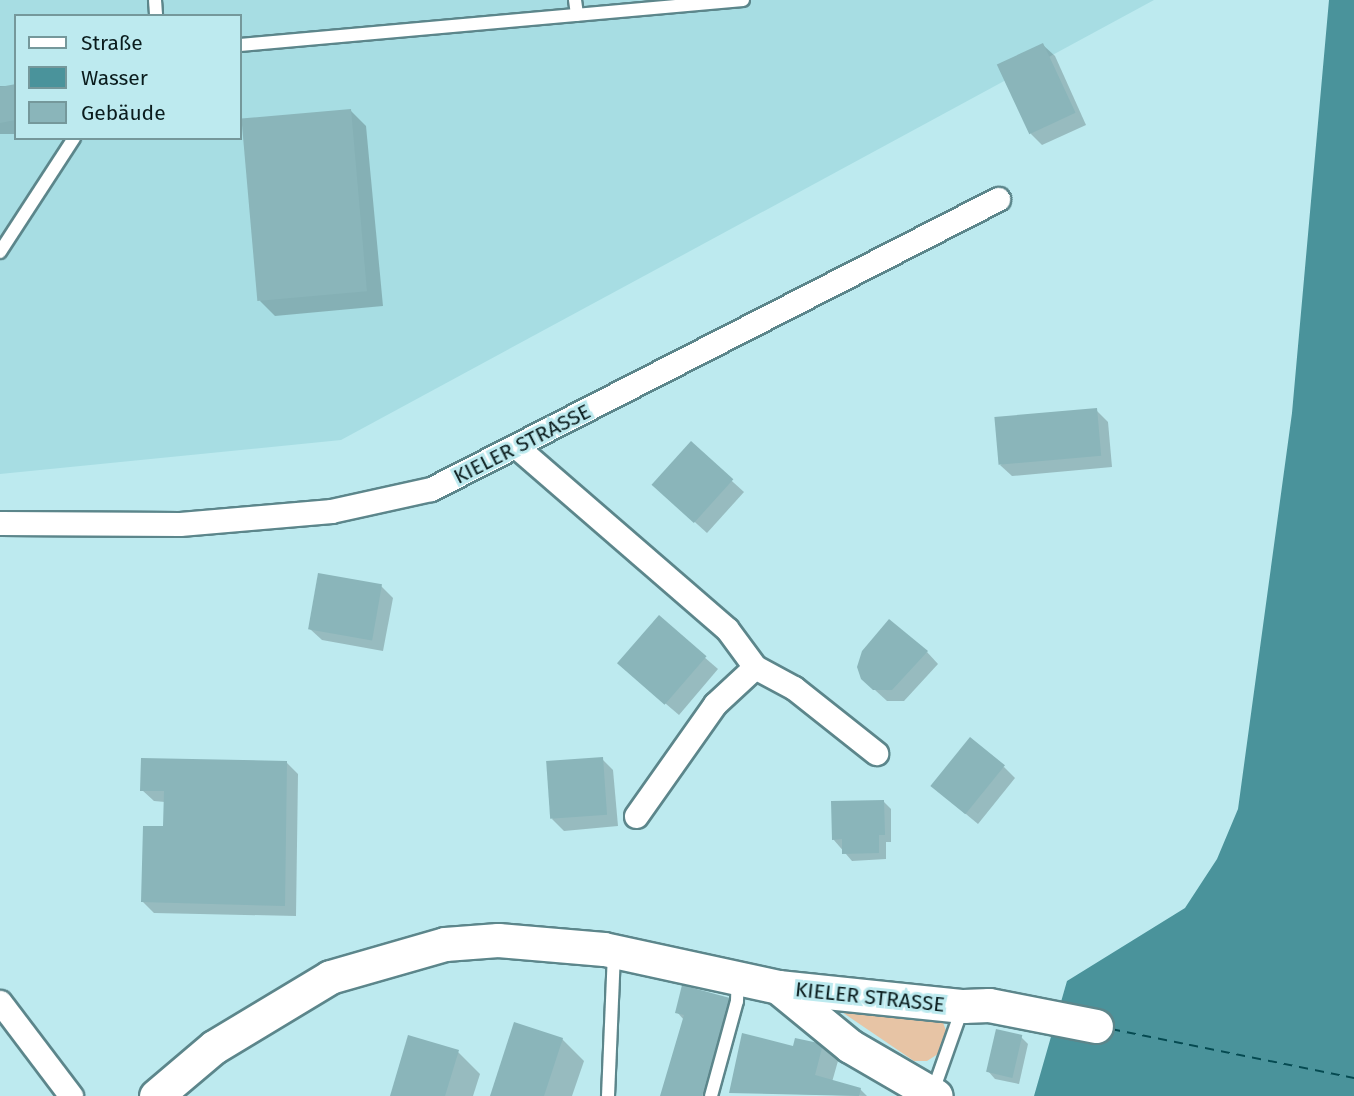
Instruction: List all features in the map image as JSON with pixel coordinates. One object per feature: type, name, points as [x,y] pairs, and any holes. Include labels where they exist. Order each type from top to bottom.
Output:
[{"type":"main road","name":"KIELER STRASSE","points":[[156,1096],[214,1047],[268,1011],[330,977],[384,958],[446,944],[498,940],[615,951],[778,987],[963,1006],[989,1005],[1042,1013],[1096,1026]]},
{"type":"main road","name":"KIELER STRASSE","points":[[778,987],[850,1046],[934,1095]]},
{"type":"street","name":"KIELER STRASSE","points":[[0,523],[180,524],[331,511],[431,489],[518,448],[998,200]]},
{"type":"street","points":[[518,448],[727,629],[755,667],[794,688],[876,752]]},
{"type":"street","points":[[636,816],[715,704],[755,667]]},
{"type":"street","points":[[0,1002],[71,1096]]},
{"type":"lane","points":[[575,0],[577,15]]},
{"type":"lane","points":[[242,45],[743,0]]},
{"type":"lane","points":[[0,252],[73,140]]},
{"type":"lane","points":[[608,1096],[610,969],[615,951]]},
{"type":"lane","points":[[711,1096],[737,1001],[738,978]]},
{"type":"lane","name":"KIELER STRASSE","points":[[934,1095],[963,1006]]},
{"type":"shaded area","points":[[0,0],[1154,0],[341,440],[0,474]]},
{"type":"shaded area","points":[[836,1008],[942,1020],[947,1033],[941,1052],[927,1061],[914,1061]]},
{"type":"water","points":[[1329,0],[1354,0],[1354,1096],[1034,1096],[1067,981],[1185,908],[1217,859],[1238,809],[1292,413]]},
{"type":"building","points":[[1043,43],[1076,113],[1029,134],[997,65]]},
{"type":"building","points":[[14,84],[14,120],[0,123],[0,87]]},
{"type":"building","points":[[351,109],[367,291],[257,301],[242,119]]},
{"type":"building","points":[[1097,408],[1101,456],[999,465],[994,417]]},
{"type":"building","points":[[691,441],[733,479],[694,523],[652,485]]},
{"type":"building","points":[[318,573],[382,584],[372,640],[308,629]]},
{"type":"building","points":[[659,615],[707,656],[665,705],[617,663]]},
{"type":"building","points":[[889,619],[928,651],[892,690],[873,690],[861,679],[857,667],[862,651]]},
{"type":"building","points":[[970,737],[1005,765],[965,814],[930,786]]},
{"type":"building","points":[[603,757],[607,815],[550,819],[546,761]]},
{"type":"building","points":[[141,758],[287,761],[285,906],[141,902],[143,826],[163,826],[164,791],[140,791]]},
{"type":"building","points":[[884,800],[885,835],[879,835],[879,853],[842,854],[842,839],[832,840],[831,801]]},
{"type":"building","points":[[682,985],[730,998],[702,1096],[660,1096],[684,1015],[675,1013]]},
{"type":"building","points":[[514,1022],[563,1038],[544,1096],[490,1096]]},
{"type":"building","points":[[996,1029],[1022,1035],[1012,1078],[986,1072]]},
{"type":"building","points":[[742,1033],[793,1046],[795,1038],[823,1044],[815,1075],[861,1088],[859,1096],[729,1093]]},
{"type":"building","points":[[408,1035],[459,1050],[445,1096],[390,1096]]},
{"type":"ferry route","points":[[1111,1029],[1354,1078]]}]
